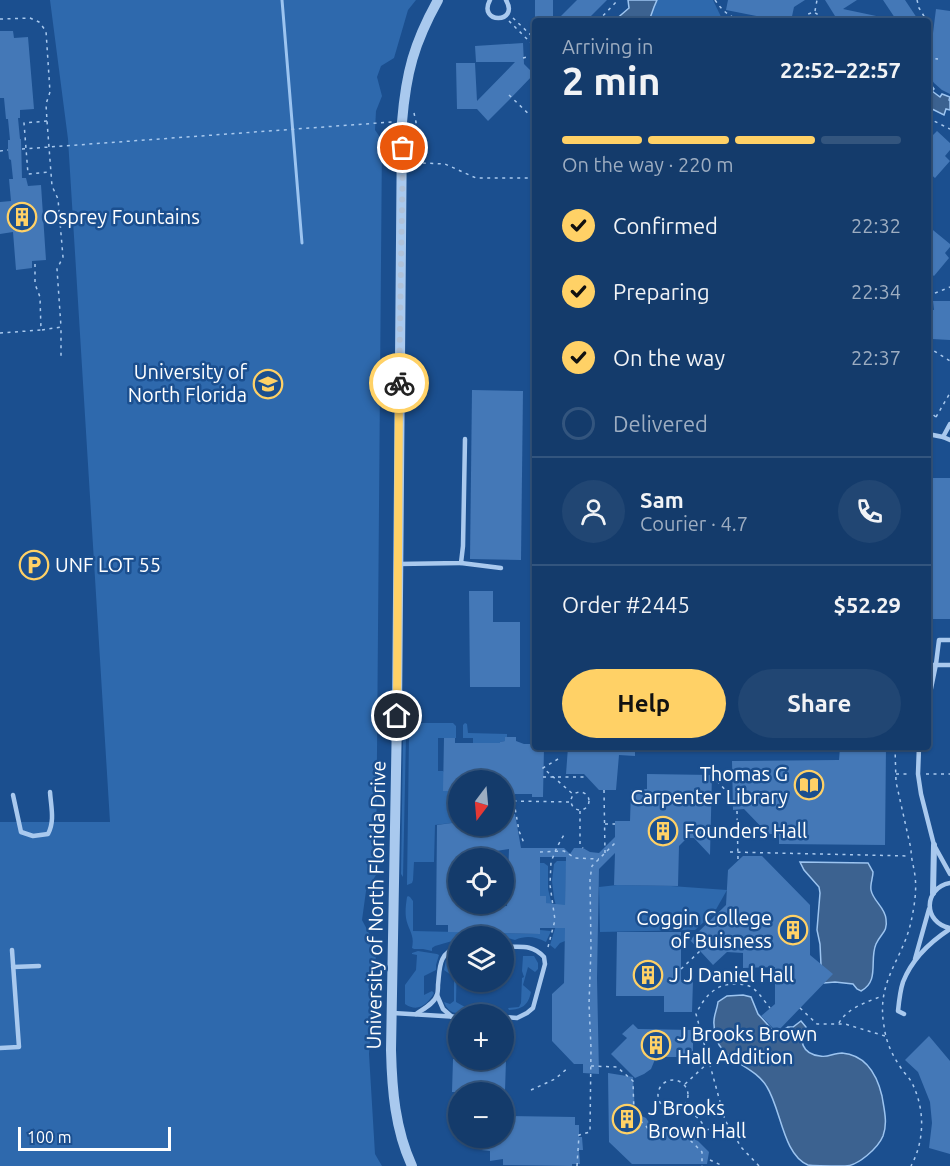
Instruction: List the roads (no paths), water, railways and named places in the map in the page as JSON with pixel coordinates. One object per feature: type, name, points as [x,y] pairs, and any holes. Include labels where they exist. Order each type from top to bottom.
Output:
[{"type":"street","name":"University of North Florida Drive","points":[[412,1166],[399,1131],[391,1062],[402,122],[411,61],[424,24],[438,0]]},
{"type":"street","points":[[933,845],[933,893]]},
{"type":"lane","points":[[490,0],[487,7],[489,14],[495,18],[506,15],[509,6],[506,0]]},
{"type":"lane","points":[[942,437],[950,424]]},
{"type":"lane","points":[[931,435],[950,440]]},
{"type":"lane","points":[[461,563],[465,439]]},
{"type":"lane","points":[[398,564],[461,563],[501,568]]},
{"type":"lane","points":[[931,688],[939,640],[950,640]]},
{"type":"lane","points":[[931,665],[950,665]]},
{"type":"lane","points":[[919,750],[918,774],[933,845],[950,874]]},
{"type":"lane","points":[[13,795],[21,832],[33,836],[48,834],[51,828],[50,792]]},
{"type":"lane","points":[[904,1014],[898,1011],[903,984],[915,961],[930,898],[942,885],[950,883]]},
{"type":"lane","points":[[929,909],[940,925],[950,928]]},
{"type":"lane","points":[[915,961],[932,942],[950,928]]},
{"type":"lane","points":[[514,947],[536,949],[544,957],[545,964],[533,1008],[514,1018]]},
{"type":"lane","points":[[0,1048],[20,1047],[12,950]]},
{"type":"lane","points":[[416,1014],[430,1005],[437,995],[441,961],[448,952]]},
{"type":"lane","points":[[13,967],[39,966]]},
{"type":"lane","points":[[437,995],[443,1009],[448,1013]]},
{"type":"lane","points":[[392,1012],[448,1017]]},
{"type":"waterway","points":[[282,0],[302,243]]},
{"type":"place","name":"Osprey Fountains","points":[[22,217]]},
{"type":"place","name":"University of North Florida","points":[[268,384]]},
{"type":"place","name":"UNF LOT 55","points":[[34,565]]},
{"type":"place","name":"Thomas G Carpenter Library","points":[[809,785]]},
{"type":"place","name":"Founders Hall","points":[[663,831]]},
{"type":"place","name":"Coggin College of Buisness","points":[[793,930]]},
{"type":"place","name":"J J Daniel Hall","points":[[648,975]]},
{"type":"place","name":"J Brooks Brown Hall Addition","points":[[656,1045]]},
{"type":"place","name":"J Brooks Brown Hall","points":[[627,1119]]}]
